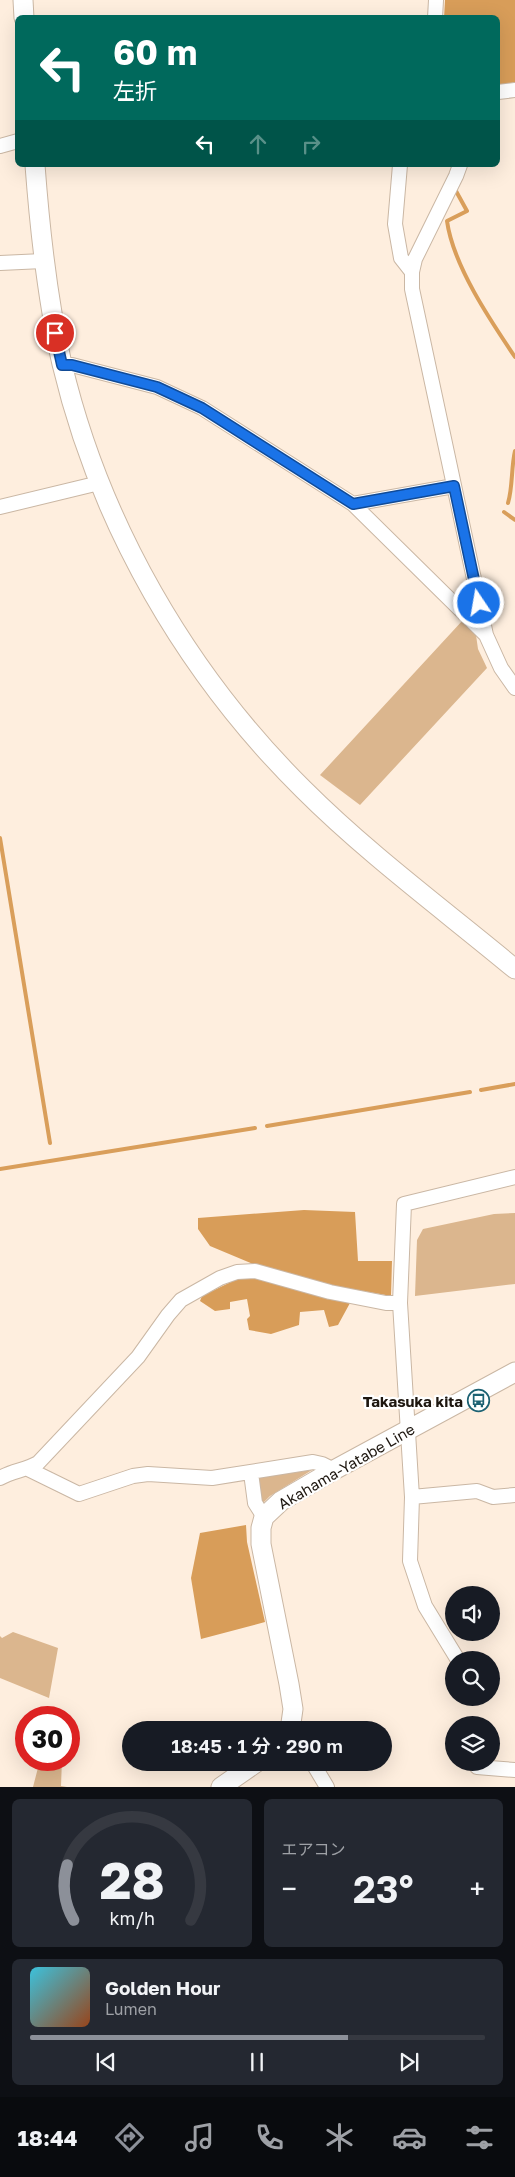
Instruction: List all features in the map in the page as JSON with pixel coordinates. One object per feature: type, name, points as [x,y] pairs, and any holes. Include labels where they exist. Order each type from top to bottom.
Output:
[{"type":"street","points":[[23,0],[24,15]]},
{"type":"street","points":[[435,15],[436,0]]},
{"type":"street","points":[[500,92],[515,90]]},
{"type":"street","points":[[0,146],[15,142]]},
{"type":"street","points":[[35,167],[43,261],[62,365],[77,417],[99,480],[150,590],[208,680],[272,756],[330,815],[515,970]]},
{"type":"street","points":[[400,167],[395,224],[401,258],[412,272]]},
{"type":"street","points":[[459,167],[422,243],[412,272],[412,289],[486,635],[501,668],[515,688]]},
{"type":"street","points":[[0,263],[43,261]]},
{"type":"street","points":[[62,365],[72,365],[157,387],[202,408],[353,504],[486,635]]},
{"type":"street","points":[[0,507],[91,485],[99,480]]},
{"type":"street","points":[[353,504],[454,486]]},
{"type":"street","points":[[452,1651],[425,1606],[410,1561],[412,1498],[400,1303],[404,1204],[515,1177]]},
{"type":"street","points":[[0,1478],[13,1472],[28,1469],[38,1463],[138,1357],[181,1300],[220,1278],[237,1272],[255,1271],[330,1292],[386,1303],[400,1303]]},
{"type":"street","name":"Akahama-Yatabe Line","points":[[291,1721],[293,1709],[290,1684],[261,1544],[261,1528],[264,1517],[281,1501],[334,1470],[515,1372]]},
{"type":"street","points":[[28,1469],[79,1494],[141,1475],[212,1478],[313,1462],[334,1470]]},
{"type":"street","points":[[251,1473],[255,1503],[259,1512],[264,1517]]},
{"type":"street","points":[[412,1498],[477,1491],[504,1498],[515,1495]]},
{"type":"street","points":[[500,1769],[515,1770]]},
{"type":"street","points":[[221,1787],[244,1771]]},
{"type":"street","points":[[317,1771],[327,1787]]},
{"type":"shaded area","points":[[445,0],[515,0],[515,82],[500,86],[500,15],[444,15]]},
{"type":"shaded area","points":[[463,620],[476,635],[478,649],[487,668],[360,805],[320,775]]},
{"type":"shaded area","points":[[304,1210],[355,1212],[358,1261],[392,1261],[391,1296],[300,1280],[253,1264],[210,1246],[198,1229],[198,1218]]},
{"type":"shaded area","points":[[515,1213],[515,1284],[415,1296],[417,1240],[423,1229],[494,1214]]},
{"type":"shaded area","points":[[250,1277],[350,1303],[338,1325],[329,1327],[324,1310],[300,1312],[299,1325],[271,1334],[249,1330],[247,1319],[250,1316],[247,1299],[230,1302],[230,1309],[215,1311],[200,1301],[202,1296],[235,1280]]},
{"type":"shaded area","points":[[312,1470],[270,1496],[262,1504],[255,1478]]},
{"type":"shaded area","points":[[246,1525],[247,1542],[265,1622],[201,1639],[191,1578],[200,1533]]},
{"type":"shaded area","points":[[13,1632],[58,1648],[49,1698],[0,1678],[0,1636],[2,1638]]},
{"type":"shaded area","points":[[37,1771],[62,1771],[61,1786],[67,1787],[33,1787]]},
{"type":"waterway","points":[[456,191],[467,211],[447,221],[457,256],[474,292],[515,357]]},
{"type":"waterway","points":[[508,503],[515,451]]},
{"type":"waterway","points":[[504,512],[515,520]]},
{"type":"waterway","points":[[0,838],[50,1143]]},
{"type":"waterway","points":[[481,1090],[515,1084]]},
{"type":"waterway","points":[[267,1126],[470,1092]]},
{"type":"waterway","points":[[0,1169],[255,1128]]},
{"type":"place","name":"Takasuka kita","points":[[479,1401]]},
{"type":"route","points":[[55,333],[62,365],[72,365],[157,387],[202,408],[353,504],[454,486],[479,603]]}]
